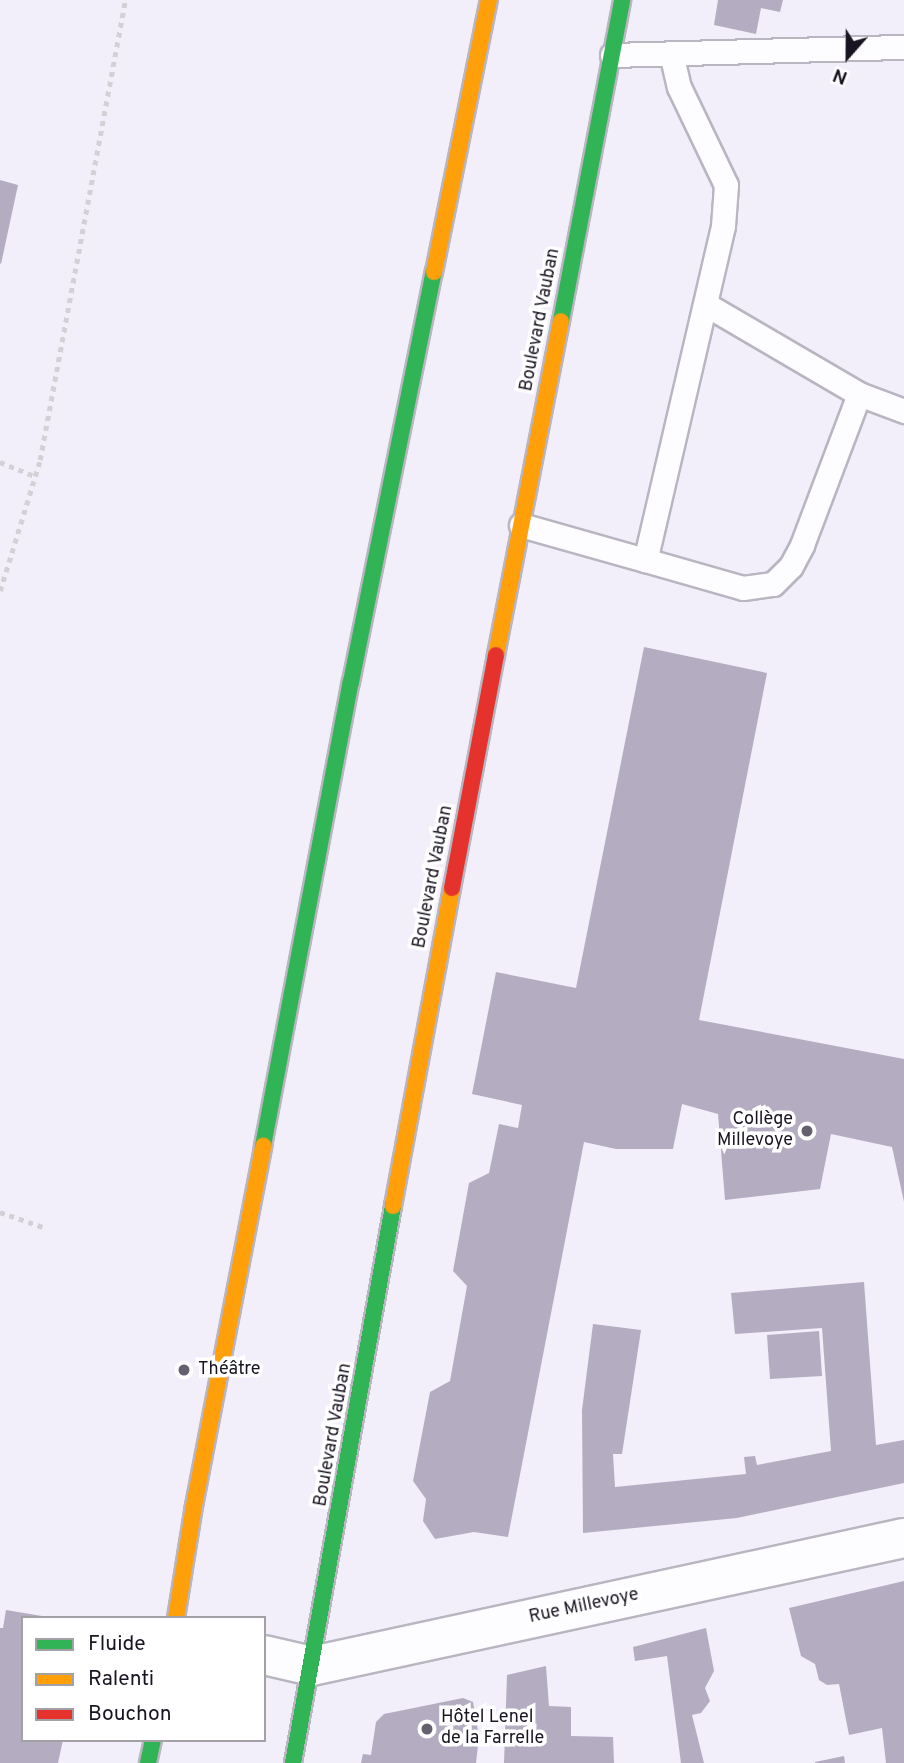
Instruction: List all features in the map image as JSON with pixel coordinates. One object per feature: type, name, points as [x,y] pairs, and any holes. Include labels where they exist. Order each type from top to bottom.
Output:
[{"type":"main road","points":[[176,1616],[194,1506],[351,682],[489,0]]},
{"type":"main road","name":"Boulevard Vauban","points":[[293,1763],[434,981],[622,0]]},
{"type":"main road","points":[[148,1763],[153,1742]]},
{"type":"street","name":"Rue Millevoye","points":[[266,1656],[312,1666],[904,1538]]},
{"type":"lane","points":[[612,55],[904,47]]},
{"type":"lane","points":[[645,560],[723,226],[726,185],[679,87],[671,53]]},
{"type":"lane","points":[[705,304],[859,394],[904,411]]},
{"type":"lane","points":[[521,525],[743,588],[773,584],[791,566],[802,545],[859,394]]},
{"type":"path","points":[[0,591],[35,476],[125,0]]},
{"type":"path","points":[[0,462],[35,476]]},
{"type":"path","points":[[0,1212],[43,1227]]},
{"type":"building","points":[[718,0],[783,0],[780,12],[761,8],[756,34],[714,25]]},
{"type":"building","points":[[0,180],[18,185],[1,264],[0,263]]},
{"type":"building","points":[[644,647],[767,673],[699,1020],[904,1059],[904,1202],[892,1147],[831,1134],[820,1189],[725,1200],[718,1114],[682,1104],[673,1149],[616,1149],[584,1142],[508,1537],[474,1532],[435,1539],[423,1521],[426,1499],[413,1481],[430,1392],[450,1381],[467,1286],[453,1271],[469,1183],[489,1173],[499,1124],[518,1128],[522,1105],[472,1094],[496,972],[576,988]]},
{"type":"building","points":[[864,1282],[876,1445],[904,1440],[904,1483],[737,1518],[583,1533],[582,1410],[593,1324],[641,1330],[622,1454],[613,1454],[615,1487],[746,1474],[744,1457],[755,1456],[757,1465],[831,1451],[822,1328],[735,1334],[731,1293]]},
{"type":"building","points":[[819,1331],[822,1376],[770,1379],[767,1335]]},
{"type":"building","points":[[904,1581],[904,1763],[886,1763],[882,1728],[849,1735],[839,1684],[827,1685],[819,1680],[815,1664],[801,1656],[789,1608]]},
{"type":"building","points":[[6,1610],[42,1616],[21,1616],[21,1742],[63,1742],[58,1763],[0,1763],[0,1628],[3,1628]]},
{"type":"building","points":[[706,1628],[714,1671],[705,1688],[710,1701],[701,1713],[692,1715],[704,1763],[681,1763],[667,1656],[635,1661],[633,1647]]},
{"type":"building","points":[[546,1666],[549,1706],[571,1707],[571,1736],[613,1737],[614,1763],[504,1763],[507,1675]]},
{"type":"building","name":"Hôtel Lenel de la Farrelle","points":[[463,1698],[473,1702],[479,1737],[476,1763],[361,1763],[363,1754],[371,1755],[376,1722],[384,1714]]},
{"type":"building","points":[[844,1756],[845,1763],[815,1763],[815,1762]]},
{"type":"traffic: fast","points":[[561,321],[622,0]]},
{"type":"traffic: fast","points":[[263,1146],[351,682],[434,272]]},
{"type":"traffic: fast","points":[[293,1763],[393,1206]]},
{"type":"traffic: fast","points":[[148,1763],[153,1742]]},
{"type":"traffic: slow","points":[[434,272],[489,0]]},
{"type":"traffic: slow","points":[[496,655],[561,321]]},
{"type":"traffic: slow","points":[[393,1206],[452,888]]},
{"type":"traffic: slow","points":[[176,1616],[194,1506],[263,1146]]},
{"type":"traffic: jam","points":[[452,888],[496,655]]},
{"type":"place","name":"Collège Millevoye","points":[[807,1131]]},
{"type":"place","name":"Théâtre","points":[[184,1370]]},
{"type":"place","name":"Hôtel Lenel de la Farrelle","points":[[427,1729]]}]
